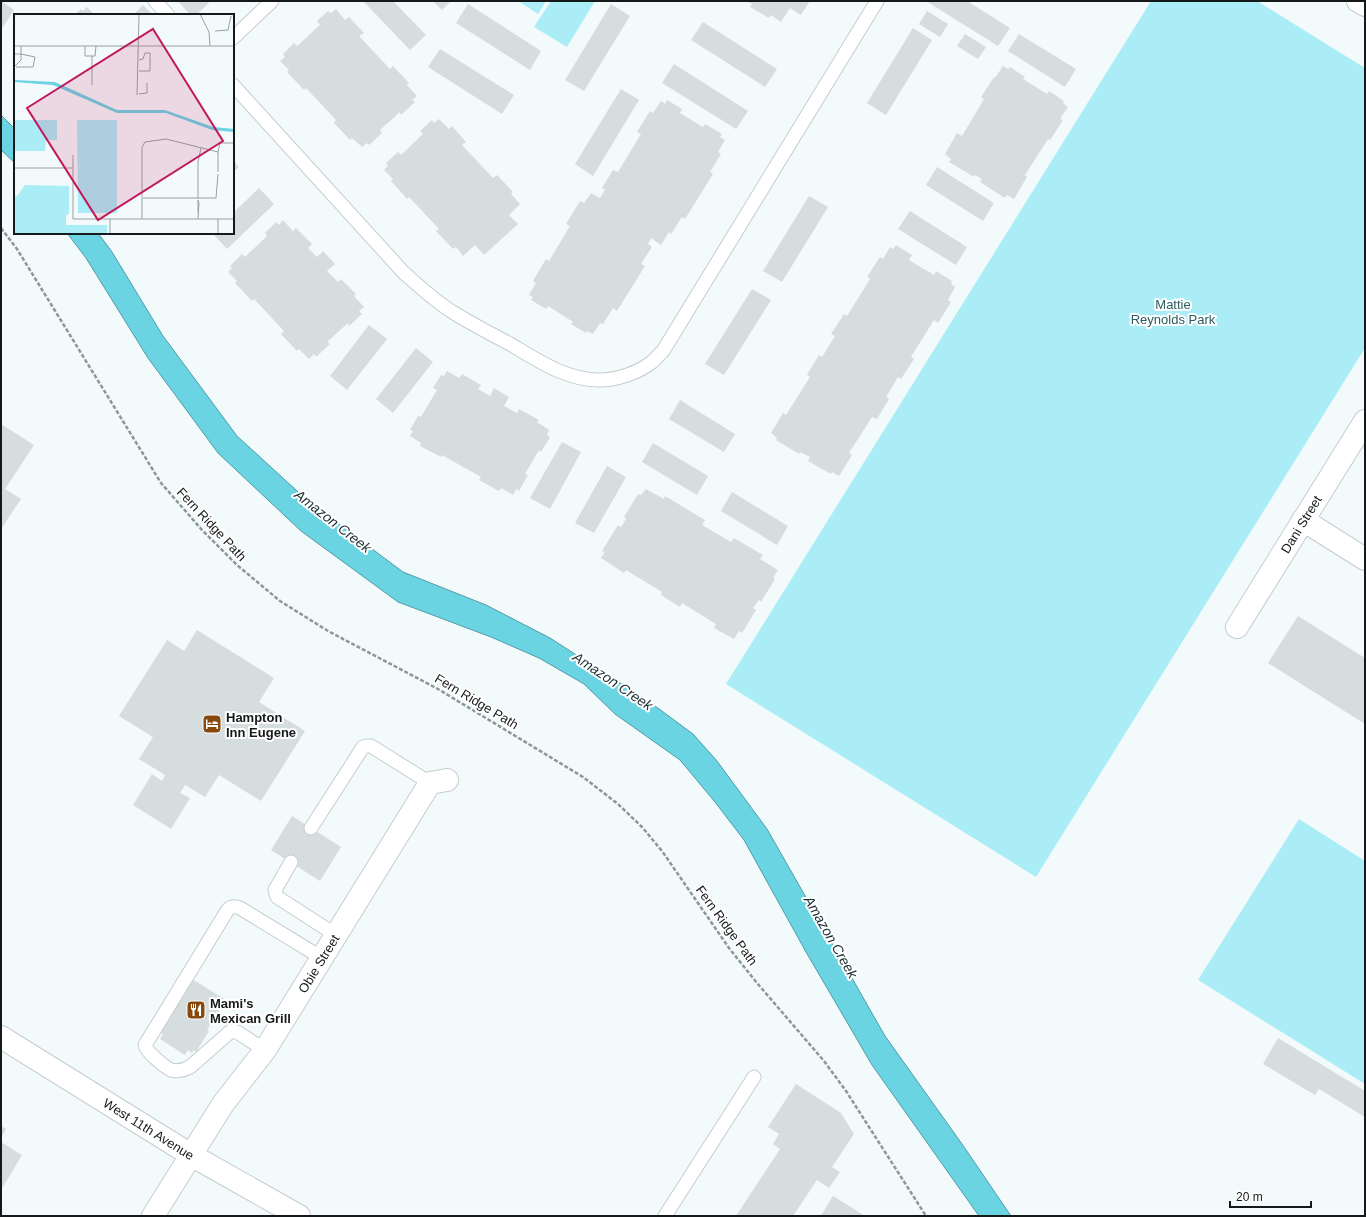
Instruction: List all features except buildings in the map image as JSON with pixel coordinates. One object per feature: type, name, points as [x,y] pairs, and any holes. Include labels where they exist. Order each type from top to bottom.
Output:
[{"type":"street","points":[[1358,1],[1365,5]]},
{"type":"street","name":"Dani Street","points":[[1237,627],[1365,421]]},
{"type":"street","points":[[1303,520],[1365,559]]},
{"type":"street","name":"Obie Street","points":[[153,1216],[223,1104],[265,1050],[336,935],[439,782]]},
{"type":"street","name":"West 11th Avenue","points":[[1,1037],[191,1154],[299,1216]]},
{"type":"lane","points":[[155,1],[167,14]]},
{"type":"lane","points":[[234,37],[272,1]]},
{"type":"lane","points":[[234,86],[404,273],[433,298],[454,313],[546,365],[564,373],[581,379],[599,380],[618,378],[638,370],[653,361],[663,351],[878,1]]},
{"type":"lane","points":[[311,828],[358,752],[363,747],[371,746],[439,782]]},
{"type":"lane","points":[[291,862],[274,890],[277,897],[336,935]]},
{"type":"lane","points":[[265,1050],[237,1032],[231,1031],[190,1067],[185,1070],[178,1071],[165,1066],[147,1050],[145,1046],[228,909],[234,907],[240,908],[322,958]]},
{"type":"lane","points":[[665,1216],[754,1077]]},
{"type":"path","name":"Fern Ridge Path","points":[[1,228],[17,249],[161,483],[202,530],[237,565],[280,601],[328,630],[438,689],[583,776],[618,804],[642,827],[662,851],[729,948],[824,1061],[846,1090],[926,1216]]},
{"type":"green space","points":[[518,1],[546,1],[538,14]]},
{"type":"green space","points":[[551,1],[595,1],[567,47],[534,27]]},
{"type":"green space","name":"Mattie Reynolds Park","points":[[1151,1],[1257,1],[1365,68],[1365,348],[1036,877],[726,684]]},
{"type":"green space","points":[[1299,819],[1365,861],[1365,1084],[1198,980]]},
{"type":"water","points":[[1,115],[14,128],[14,162],[1,150]]},
{"type":"water","name":"Amazon Creek","points":[[68,234],[99,234],[112,252],[163,336],[237,436],[308,501],[403,572],[486,605],[550,638],[651,703],[693,734],[717,761],[767,829],[885,1036],[1011,1216],[979,1216],[872,1065],[806,952],[744,840],[680,760],[615,714],[584,684],[539,658],[491,637],[398,602],[301,531],[218,453],[148,358],[86,258]]},
{"type":"place","name":"Hampton Inn Eugene","points":[[212,724]]},
{"type":"place","name":"Mami's Mexican Grill","points":[[196,1010]]}]
